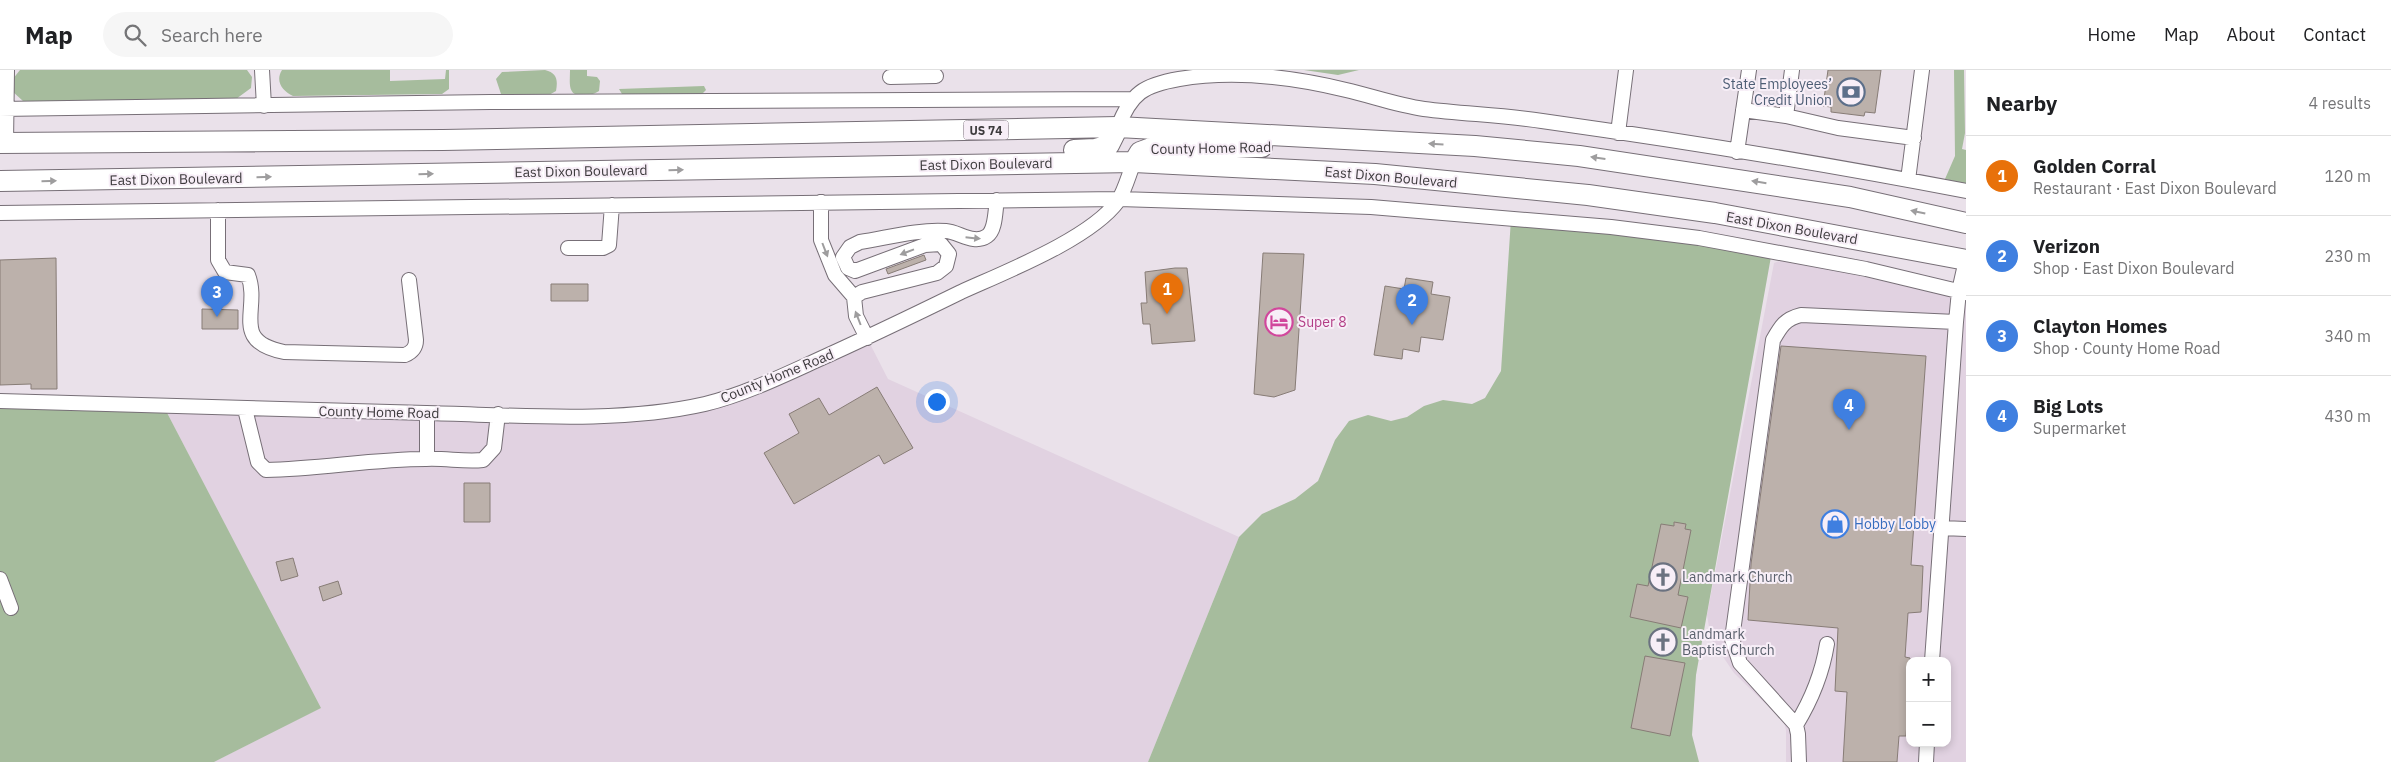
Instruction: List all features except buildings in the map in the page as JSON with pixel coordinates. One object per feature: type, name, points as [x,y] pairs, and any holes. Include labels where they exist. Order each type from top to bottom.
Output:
[{"type":"highway","name":"US 74","points":[[3,143],[443,140],[1118,127],[1476,146],[1579,156],[1850,197],[1966,223]]},
{"type":"highway","points":[[845,167],[858,158],[866,156],[976,151],[1095,149],[1109,145],[1118,127]]},
{"type":"highway","name":"County Home Road","points":[[1134,162],[1140,152],[1154,147],[1305,147],[1333,138]]},
{"type":"highway","name":"East Dixon Boulevard","points":[[0,181],[1134,162],[1375,174],[1588,194],[1715,213],[1966,260]]},
{"type":"street","points":[[3,143],[3,109],[7,70]]},
{"type":"street","points":[[262,70],[264,106]]},
{"type":"street","points":[[1618,133],[1626,70]]},
{"type":"street","points":[[1738,152],[1749,70]]},
{"type":"street","points":[[1786,116],[1792,70]]},
{"type":"street","points":[[1908,180],[1922,70]]},
{"type":"street","points":[[891,100],[889,73],[936,76]]},
{"type":"street","points":[[1118,127],[1131,99],[1148,88],[1179,79],[1221,75],[1275,74],[1411,107],[1541,121],[1966,191]]},
{"type":"street","points":[[3,109],[1131,99]]},
{"type":"street","points":[[1743,110],[1786,116],[1838,128],[1914,138]]},
{"type":"street","name":"County Home Road","points":[[0,401],[245,409],[626,416],[677,410],[716,401],[772,381],[867,338],[1054,247],[1090,226],[1108,212],[1119,198],[1134,162]]},
{"type":"street","name":"East Dixon Boulevard","points":[[0,213],[1119,198],[1370,207],[1611,227],[1699,238],[1766,250],[1866,269],[1962,292],[1966,260]]},
{"type":"street","points":[[854,297],[868,290],[937,273],[946,266],[949,254],[941,244],[925,245],[855,271],[848,268],[843,256],[850,247],[860,242],[945,231],[969,238],[982,239],[988,236],[992,229],[997,200]]},
{"type":"street","points":[[821,202],[821,240],[835,275],[854,297],[856,316],[867,338]]},
{"type":"street","points":[[568,248],[603,248],[609,244],[612,205]]},
{"type":"street","points":[[218,210],[219,264],[225,272],[248,275],[252,334],[258,343],[265,347],[284,352],[405,355],[416,346],[409,280]]},
{"type":"street","points":[[1932,657],[1956,322],[1962,292]]},
{"type":"street","points":[[1799,762],[1796,725],[1740,663],[1732,639],[1773,340],[1782,325],[1789,318],[1801,315],[1956,322]]},
{"type":"street","points":[[245,409],[258,462],[266,470],[300,470],[427,458],[463,462],[483,460],[494,448],[498,414]]},
{"type":"street","points":[[427,413],[427,458]]},
{"type":"street","points":[[1942,528],[1966,529]]},
{"type":"street","points":[[0,578],[11,608]]},
{"type":"street","points":[[1796,725],[1811,701],[1823,670],[1827,644]]},
{"type":"street","points":[[1926,762],[1927,747]]},
{"type":"shaded area","points":[[1785,259],[1966,300],[1966,762],[1786,762],[1786,730],[1784,722],[1734,673],[1711,639],[1707,615],[1774,263]]},
{"type":"shaded area","points":[[867,338],[888,379],[1239,537],[1148,762],[214,762],[320,708],[164,407],[487,414],[677,410]]},
{"type":"green space","points":[[20,70],[247,70],[252,77],[251,88],[236,99],[31,103],[23,101],[12,91],[12,80]]},
{"type":"green space","points":[[282,70],[390,70],[390,81],[445,79],[446,70],[449,70],[449,89],[442,94],[293,96],[281,85],[279,78]]},
{"type":"green space","points":[[545,70],[552,73],[557,80],[556,91],[549,95],[501,94],[496,79],[502,72]]},
{"type":"green space","points":[[570,70],[587,70],[587,76],[597,77],[600,81],[599,91],[589,95],[577,95],[574,93],[570,87]]},
{"type":"green space","points":[[1304,70],[1359,70],[1338,75]]},
{"type":"green space","points":[[1954,70],[1964,70],[1965,133],[1962,149],[1966,150],[1966,184],[1945,179],[1955,156]]},
{"type":"green space","points":[[704,86],[706,90],[702,94],[626,95],[622,94],[619,89]]},
{"type":"green space","points":[[1511,219],[1772,251],[1696,675],[1692,735],[1699,762],[1148,762],[1239,537],[1262,514],[1295,499],[1318,481],[1335,440],[1349,421],[1368,415],[1391,421],[1407,417],[1424,406],[1443,400],[1472,404],[1485,398],[1501,371]]},
{"type":"green space","points":[[0,401],[164,407],[321,708],[214,762],[0,762]]},
{"type":"place","name":"State Employees’ Credit Union","points":[[1851,92]]},
{"type":"place","name":"Golden Corral","points":[[1167,314]]},
{"type":"place","name":"Clayton Homes","points":[[217,317]]},
{"type":"place","name":"Super 8","points":[[1279,322]]},
{"type":"place","name":"Verizon","points":[[1412,325]]},
{"type":"place","name":"Big Lots","points":[[1849,430]]},
{"type":"place","name":"Hobby Lobby","points":[[1835,524]]},
{"type":"place","name":"Landmark Church","points":[[1663,577]]},
{"type":"place","name":"Landmark Baptist Church","points":[[1663,642]]}]
